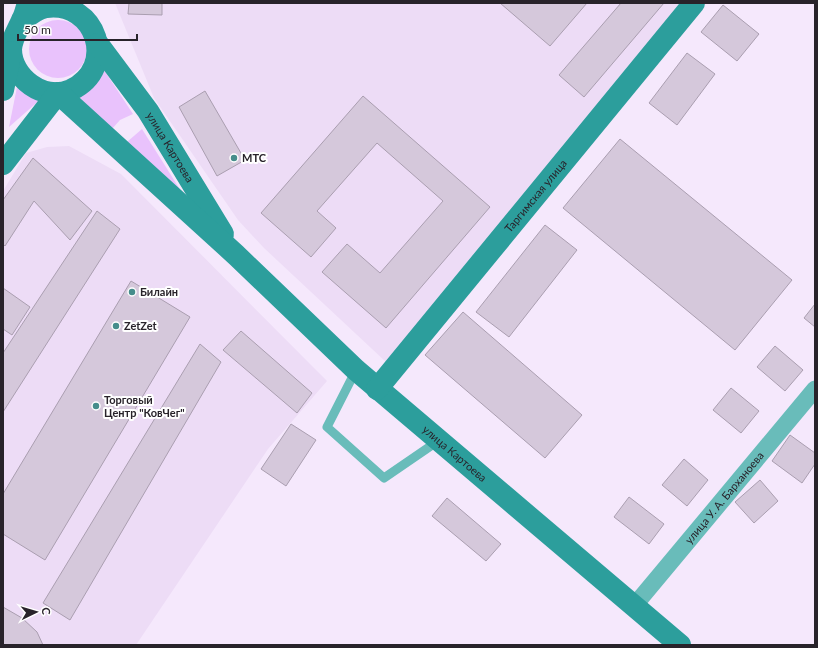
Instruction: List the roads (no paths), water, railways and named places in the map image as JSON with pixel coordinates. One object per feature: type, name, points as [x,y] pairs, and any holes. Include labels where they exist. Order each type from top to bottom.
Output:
[{"type":"main road","points":[[11,48],[14,63],[20,76],[30,85],[43,91],[58,93],[80,85],[88,77],[98,56],[89,3]]},
{"type":"main road","name":"Таргимская улица","points":[[377,389],[694,3]]},
{"type":"main road","points":[[3,90],[14,34],[25,12],[32,12],[45,7],[58,6],[72,9],[83,17],[95,35]]},
{"type":"main road","name":"улица Картоева","points":[[95,35],[148,111],[236,255]]},
{"type":"main road","points":[[3,164],[58,93]]},
{"type":"main road","name":"улица Картоева","points":[[58,93],[236,255],[377,389],[680,645]]},
{"type":"street","name":"улица У. А. Барханоева","points":[[634,606],[815,389]]},
{"type":"lane","points":[[356,370],[327,427],[384,478],[438,440]]},
{"type":"place","name":"МТС","points":[[234,158]]},
{"type":"place","name":"Билайн","points":[[132,292]]},
{"type":"place","name":"ZetZet","points":[[116,326]]},
{"type":"place","name":"Торговый Центр \"КовЧег\"","points":[[96,406]]}]
